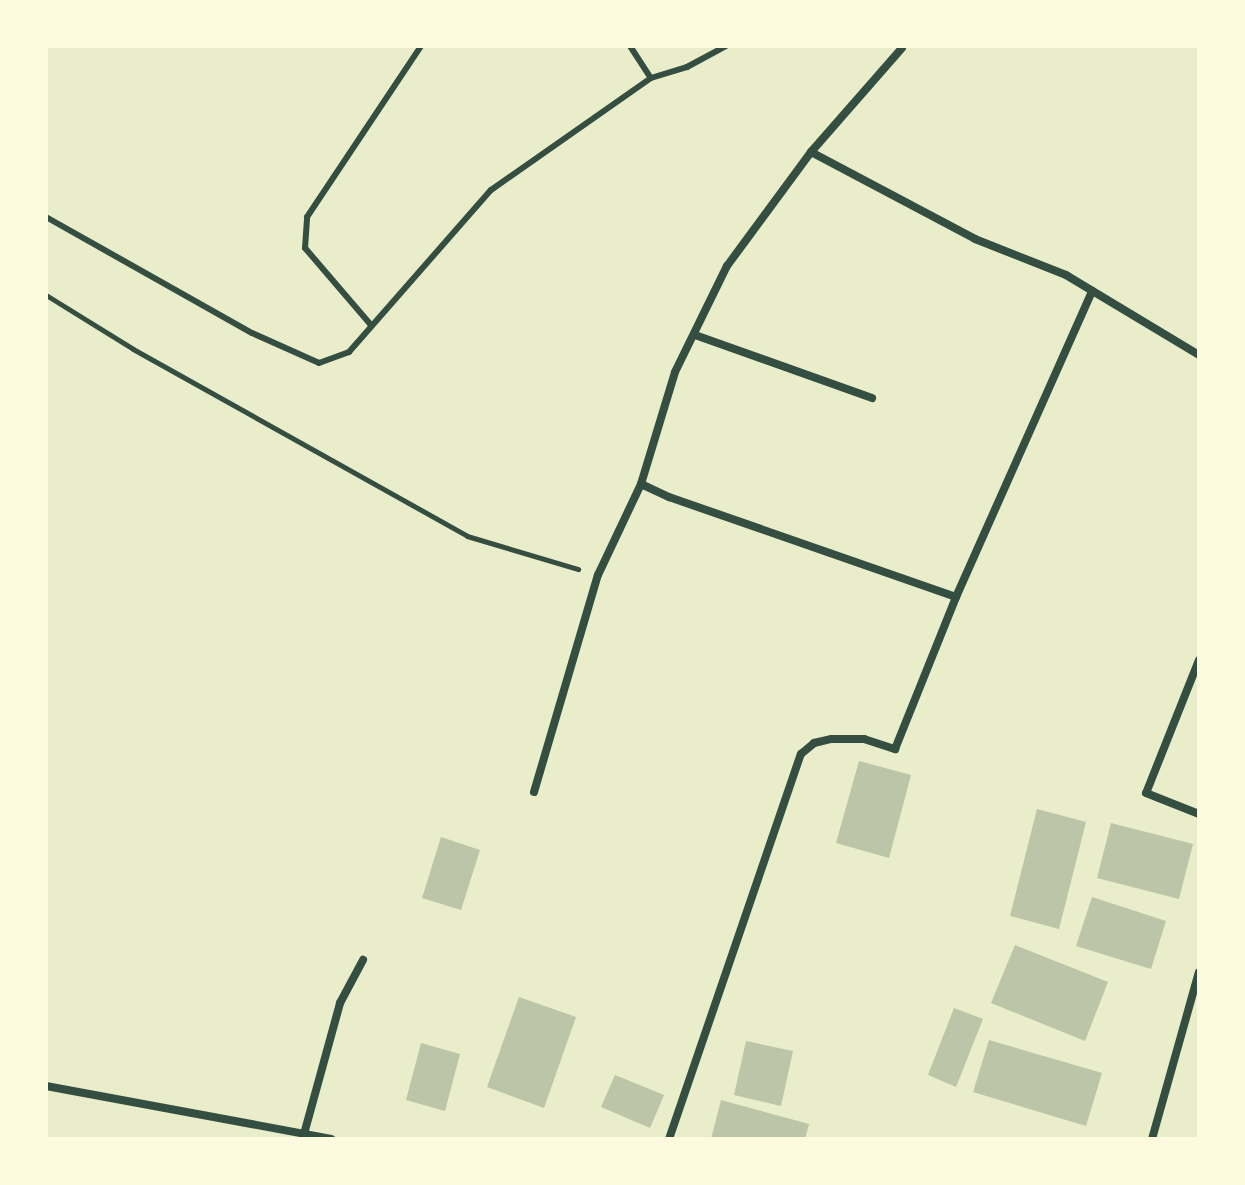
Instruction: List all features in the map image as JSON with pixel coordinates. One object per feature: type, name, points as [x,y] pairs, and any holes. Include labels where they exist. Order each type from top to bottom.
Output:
[{"type":"street","points":[[534,792],[598,575],[641,484],[675,372],[727,266],[811,152],[902,48]]},
{"type":"street","points":[[811,152],[975,239],[1066,275],[1199,355]]},
{"type":"street","points":[[669,1139],[801,754],[814,743],[832,739],[864,739],[895,749],[956,597],[1092,291]]},
{"type":"street","points":[[695,335],[872,398]]},
{"type":"street","points":[[641,484],[669,497],[956,597]]},
{"type":"street","points":[[1199,660],[1146,793],[1199,814]]},
{"type":"street","points":[[304,1134],[340,1003],[363,960]]},
{"type":"street","points":[[1152,1139],[1199,972]]},
{"type":"street","points":[[46,1086],[331,1139]]},
{"type":"lane","points":[[371,325],[305,248],[307,217],[421,46]]},
{"type":"lane","points":[[630,46],[651,78]]},
{"type":"lane","points":[[46,217],[252,333],[319,363],[349,352],[491,190],[651,78],[687,67],[726,46]]},
{"type":"path","points":[[46,295],[146,356],[467,536],[598,575]]},
{"type":"building","points":[[859,761],[911,775],[889,858],[836,843]]},
{"type":"building","points":[[1037,809],[1086,822],[1059,929],[1010,916]]},
{"type":"building","points":[[1111,823],[1193,844],[1179,899],[1097,878]]},
{"type":"building","points":[[441,837],[480,850],[461,910],[422,898]]},
{"type":"building","points":[[1092,897],[1166,921],[1151,969],[1076,946]]},
{"type":"building","points":[[1015,945],[1108,982],[1085,1041],[991,1003]]},
{"type":"building","points":[[519,997],[576,1017],[544,1108],[487,1087]]},
{"type":"building","points":[[954,1008],[983,1019],[956,1087],[928,1075]]},
{"type":"building","points":[[989,1040],[1102,1073],[1086,1126],[973,1092]]},
{"type":"building","points":[[746,1041],[793,1051],[781,1106],[734,1095]]},
{"type":"building","points":[[421,1043],[460,1054],[445,1111],[406,1100]]},
{"type":"building","points":[[615,1075],[664,1095],[650,1128],[601,1107]]},
{"type":"building","points":[[721,1100],[809,1124],[805,1139],[711,1139]]}]
